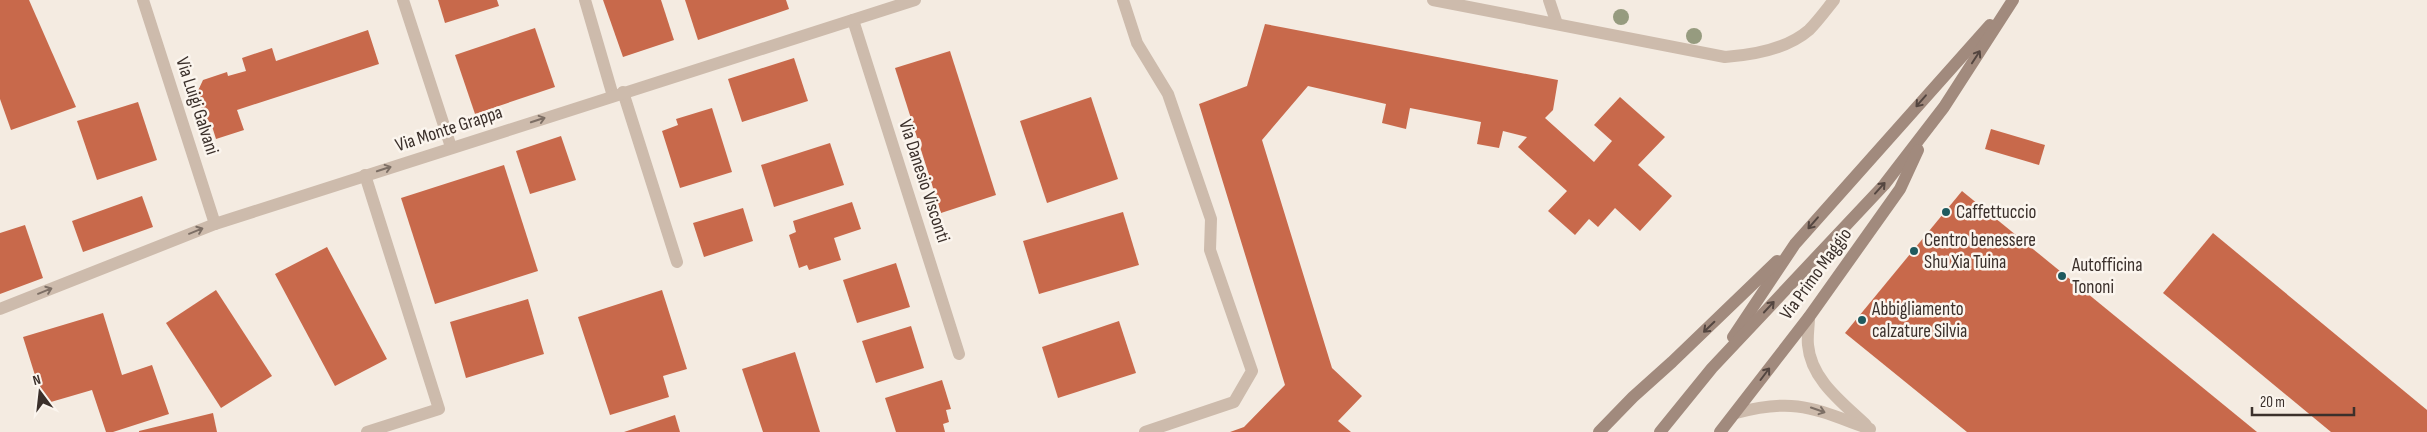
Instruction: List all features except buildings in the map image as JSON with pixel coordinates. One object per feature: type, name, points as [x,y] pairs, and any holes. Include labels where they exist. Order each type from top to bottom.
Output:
[{"type":"street","name":"Via Luigi Galvani","points":[[143,0],[216,224]]},
{"type":"street","points":[[403,0],[452,147]]},
{"type":"street","points":[[585,0],[678,262]]},
{"type":"street","name":"Via Monte Grappa","points":[[0,309],[216,224],[915,0]]},
{"type":"street","points":[[1123,0],[1136,43],[1170,101],[1211,219],[1210,250],[1252,370],[1234,402],[1145,432]]},
{"type":"street","points":[[1433,0],[1725,57],[1760,52],[1792,42],[1809,29],[1834,0]]},
{"type":"street","points":[[1549,0],[1557,24]]},
{"type":"street","name":"Via Primo Maggio","points":[[1660,432],[1712,368],[1884,185],[1927,129],[2013,0]]},
{"type":"street","name":"Via Primo Maggio","points":[[1599,432],[1633,396],[1672,362],[1795,244],[2013,0]]},
{"type":"street","name":"Via Danesio Visconti","points":[[853,20],[959,354]]},
{"type":"street","name":"Via Primo Maggio","points":[[1720,432],[1809,318],[1900,190],[1927,129]]},
{"type":"street","points":[[364,175],[439,409],[367,432]]},
{"type":"street","name":"Via Primo Maggio","points":[[1712,368],[1795,244]]},
{"type":"street","points":[[1809,318],[1808,344],[1812,363],[1826,387],[1872,431]]},
{"type":"street","points":[[1736,413],[1764,405],[1789,404],[1812,408],[1872,431]]},
{"type":"place","name":"Caffettuccio","points":[[1946,212]]},
{"type":"place","name":"Centro benessere Shu Xia Tuina","points":[[1914,251]]},
{"type":"place","name":"Autofficina Tononi","points":[[2062,276]]},
{"type":"place","name":"Abbigliamento calzature Silvia","points":[[1862,320]]}]
